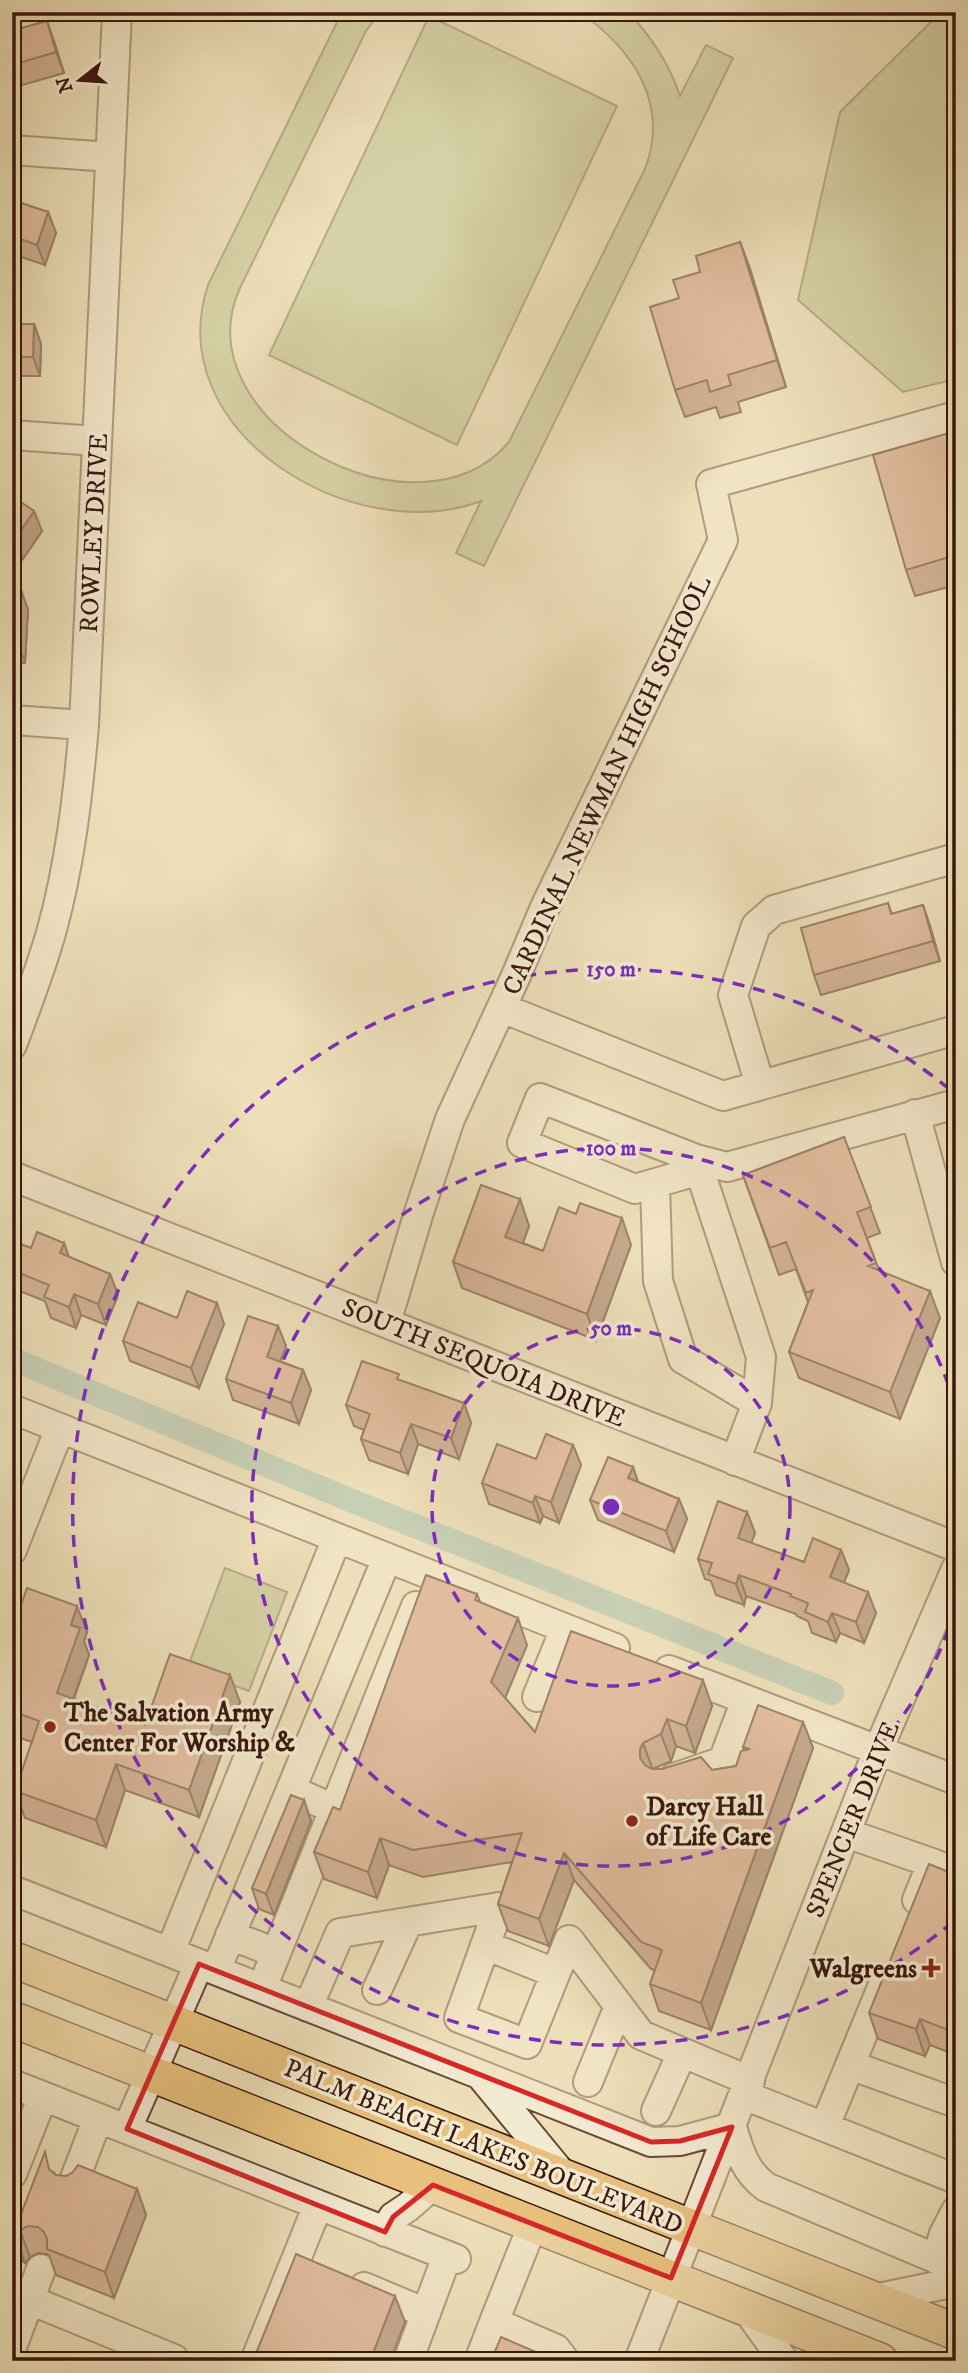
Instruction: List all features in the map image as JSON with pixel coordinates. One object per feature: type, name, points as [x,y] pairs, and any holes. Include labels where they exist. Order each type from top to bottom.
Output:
[{"type":"main road","name":"PALM BEACH LAKES BOULEVARD","points":[[12,1959],[956,2332]]},
{"type":"main road","name":"PALM BEACH LAKES BOULEVARD","points":[[12,2019],[880,2361]]},
{"type":"street","name":"ROWLEY DRIVE","points":[[12,1045],[51,932],[67,862],[79,790],[117,12]]},
{"type":"street","points":[[12,150],[110,157]]},
{"type":"street","name":"CARDINAL NEWMAN HIGH SCHOOL","points":[[386,1323],[450,1119],[546,905],[723,540],[711,484],[956,416]]},
{"type":"street","points":[[12,435],[97,441]]},
{"type":"street","points":[[12,720],[84,725]]},
{"type":"street","points":[[760,1085],[733,995],[756,926],[774,910],[956,858]]},
{"type":"street","points":[[502,1008],[723,1096],[956,1030]]},
{"type":"street","points":[[698,1165],[655,1184],[635,1189],[522,1143],[540,1098],[698,1165],[727,1167],[956,1104]]},
{"type":"street","points":[[915,1114],[956,1262]]},
{"type":"street","points":[[698,1165],[761,1357],[757,1403],[735,1461]]},
{"type":"street","name":"SOUTH SEQUOIA DRIVE","points":[[12,1176],[956,1548]]},
{"type":"street","points":[[655,1184],[657,1281],[683,1359],[757,1403]]},
{"type":"street","points":[[12,1409],[746,1700],[878,1750],[954,1773]]},
{"type":"street","points":[[12,1550],[60,1428]]},
{"type":"street","points":[[170,1952],[337,1538]]},
{"type":"street","points":[[127,2129],[173,2023],[230,1935],[387,1558]]},
{"type":"street","name":"SPENCER DRIVE","points":[[639,2361],[878,1750],[956,1569]]},
{"type":"street","points":[[262,1988],[429,1574]]},
{"type":"street","points":[[373,1591],[415,1608]]},
{"type":"street","points":[[537,1697],[565,1629]]},
{"type":"street","points":[[666,1780],[723,1761],[746,1700]]},
{"type":"street","points":[[291,1790],[334,1809]]},
{"type":"street","points":[[846,1833],[944,1868],[907,1924]]},
{"type":"street","points":[[12,1890],[651,2142],[680,2141],[732,2127],[742,2158],[755,2179],[766,2187],[946,2263],[944,2234],[956,2211]]},
{"type":"street","points":[[308,2007],[340,1933],[499,1907],[459,2018],[527,2044],[569,1940],[641,2035],[825,2126],[956,2179]]},
{"type":"street","points":[[377,1990],[408,1922]]},
{"type":"street","points":[[230,1935],[276,1953]]},
{"type":"street","points":[[485,1945],[555,1973]]},
{"type":"street","points":[[825,2126],[892,1960]]},
{"type":"street","points":[[587,2082],[619,2006]]},
{"type":"street","points":[[656,2111],[682,2053]]},
{"type":"street","points":[[850,2065],[956,2104]]},
{"type":"street","points":[[480,2075],[565,2178]]},
{"type":"street","points":[[12,2084],[452,2258],[426,2313],[408,2361]]},
{"type":"street","points":[[15,2157],[43,2096]]},
{"type":"street","points":[[72,2186],[97,2118]]},
{"type":"street","points":[[385,2232],[393,2217],[433,2185]]},
{"type":"street","points":[[255,2361],[318,2267],[318,2205]]},
{"type":"street","points":[[479,2361],[533,2224]]},
{"type":"street","points":[[318,2267],[426,2313]]},
{"type":"street","points":[[12,2347],[41,2269]]},
{"type":"street","points":[[874,2299],[956,2282]]},
{"type":"street","points":[[30,2300],[174,2361]]},
{"type":"street","points":[[745,2307],[783,2361]]},
{"type":"street","points":[[494,2322],[556,2348],[565,2361]]},
{"type":"highlighted area","points":[[199,1964],[651,2142],[680,2141],[732,2127],[671,2278],[433,2185],[393,2217],[385,2232],[127,2129]]},
{"type":"green space","points":[[342,12],[380,12],[366,31],[239,290],[231,339],[244,385],[276,425],[319,456],[369,476],[421,482],[469,472],[509,442],[645,169],[652,145],[653,122],[642,80],[616,43],[580,12],[628,12],[659,51],[680,96],[706,45],[733,58],[484,566],[456,553],[481,501],[431,512],[378,508],[326,493],[279,466],[240,431],[212,388],[200,339],[208,285]]},
{"type":"green space","points":[[941,12],[956,12],[956,379],[903,392],[798,300],[840,112]]},
{"type":"green space","points":[[429,16],[617,106],[457,445],[269,355]]},
{"type":"green space","points":[[225,1568],[287,1592],[249,1691],[187,1669]]},
{"type":"building","points":[[12,12],[18,29],[47,21],[56,52],[12,65]]},
{"type":"building","points":[[12,200],[48,212],[37,245],[12,236]]},
{"type":"building","points":[[740,242],[777,360],[728,375],[731,385],[710,392],[707,380],[675,390],[650,307],[679,298],[673,280],[700,272],[696,256]]},
{"type":"building","points":[[12,324],[34,324],[33,357],[12,357]]},
{"type":"building","points":[[956,431],[956,555],[906,570],[873,455]]},
{"type":"building","points":[[12,496],[34,511],[15,539],[12,537]]},
{"type":"building","points":[[12,589],[21,590],[18,643],[12,643]]},
{"type":"building","points":[[888,903],[891,914],[923,905],[933,941],[814,975],[801,928]]},
{"type":"building","points":[[844,1137],[871,1207],[857,1212],[876,1263],[868,1266],[930,1291],[890,1392],[789,1352],[813,1290],[806,1293],[786,1242],[770,1248],[743,1175]]},
{"type":"building","points":[[481,1185],[520,1199],[505,1237],[543,1251],[559,1207],[576,1214],[580,1203],[622,1218],[587,1314],[453,1262]]},
{"type":"building","points":[[37,1232],[64,1243],[60,1253],[110,1274],[98,1304],[74,1294],[69,1307],[44,1297],[49,1285],[12,1270],[12,1241],[31,1248]]},
{"type":"building","points":[[187,1291],[217,1303],[191,1368],[123,1341],[138,1302],[177,1318]]},
{"type":"building","points":[[248,1316],[278,1326],[267,1357],[303,1370],[291,1403],[226,1379]]},
{"type":"building","points":[[362,1361],[399,1374],[397,1379],[464,1403],[451,1438],[411,1424],[400,1453],[361,1439],[370,1414],[346,1405]]},
{"type":"building","points":[[546,1434],[573,1445],[551,1502],[535,1496],[533,1503],[482,1483],[497,1444],[536,1459]]},
{"type":"building","points":[[608,1457],[633,1467],[628,1478],[679,1499],[666,1531],[590,1500]]},
{"type":"building","points":[[718,1501],[747,1512],[738,1538],[804,1562],[813,1538],[841,1550],[830,1577],[868,1592],[856,1622],[832,1613],[828,1622],[805,1612],[808,1603],[790,1596],[791,1594],[739,1575],[736,1584],[708,1574],[712,1563],[698,1559]]},
{"type":"building","name":"Darcy Hall of Life Care","points":[[426,1575],[477,1594],[475,1600],[518,1618],[491,1682],[535,1732],[571,1631],[703,1680],[686,1726],[667,1719],[661,1734],[643,1743],[640,1758],[652,1769],[662,1769],[701,1757],[712,1770],[736,1766],[741,1751],[750,1749],[743,1747],[758,1705],[803,1722],[701,2003],[650,1984],[662,1950],[641,1942],[564,1853],[539,1919],[498,1904],[522,1833],[413,1850],[380,1838],[368,1872],[314,1852],[333,1807],[340,1810]]},
{"type":"building","name":"The Salvation Army Center For Worship &","points":[[27,1588],[77,1606],[71,1625],[80,1628],[57,1693],[145,1725],[170,1654],[230,1675],[189,1790],[116,1764],[96,1820],[15,1791],[39,1721],[12,1711],[12,1630]]},
{"type":"building","points":[[291,1795],[304,1800],[266,1894],[252,1888]]},
{"type":"building","name":"Walgreens","points":[[929,1864],[956,1875],[956,2033],[920,2019],[916,2029],[869,2013]]},
{"type":"building","points":[[45,2152],[49,2169],[56,2175],[66,2176],[78,2165],[137,2189],[105,2272],[47,2249],[47,2239],[38,2227],[28,2226],[16,2236],[13,2235]]},
{"type":"building","points":[[296,2254],[395,2296],[370,2361],[253,2361]]},
{"type":"building","points":[[501,2337],[543,2355],[547,2361],[491,2361]]},
{"type":"waterway","points":[[12,1359],[345,1498],[832,1693]]},
{"type":"place","name":"The Salvation Army Center For Worship &","points":[[50,1727]]},
{"type":"place","name":"Darcy Hall of Life Care","points":[[632,1821]]},
{"type":"place","name":"Walgreens","points":[[931,1968]]}]
